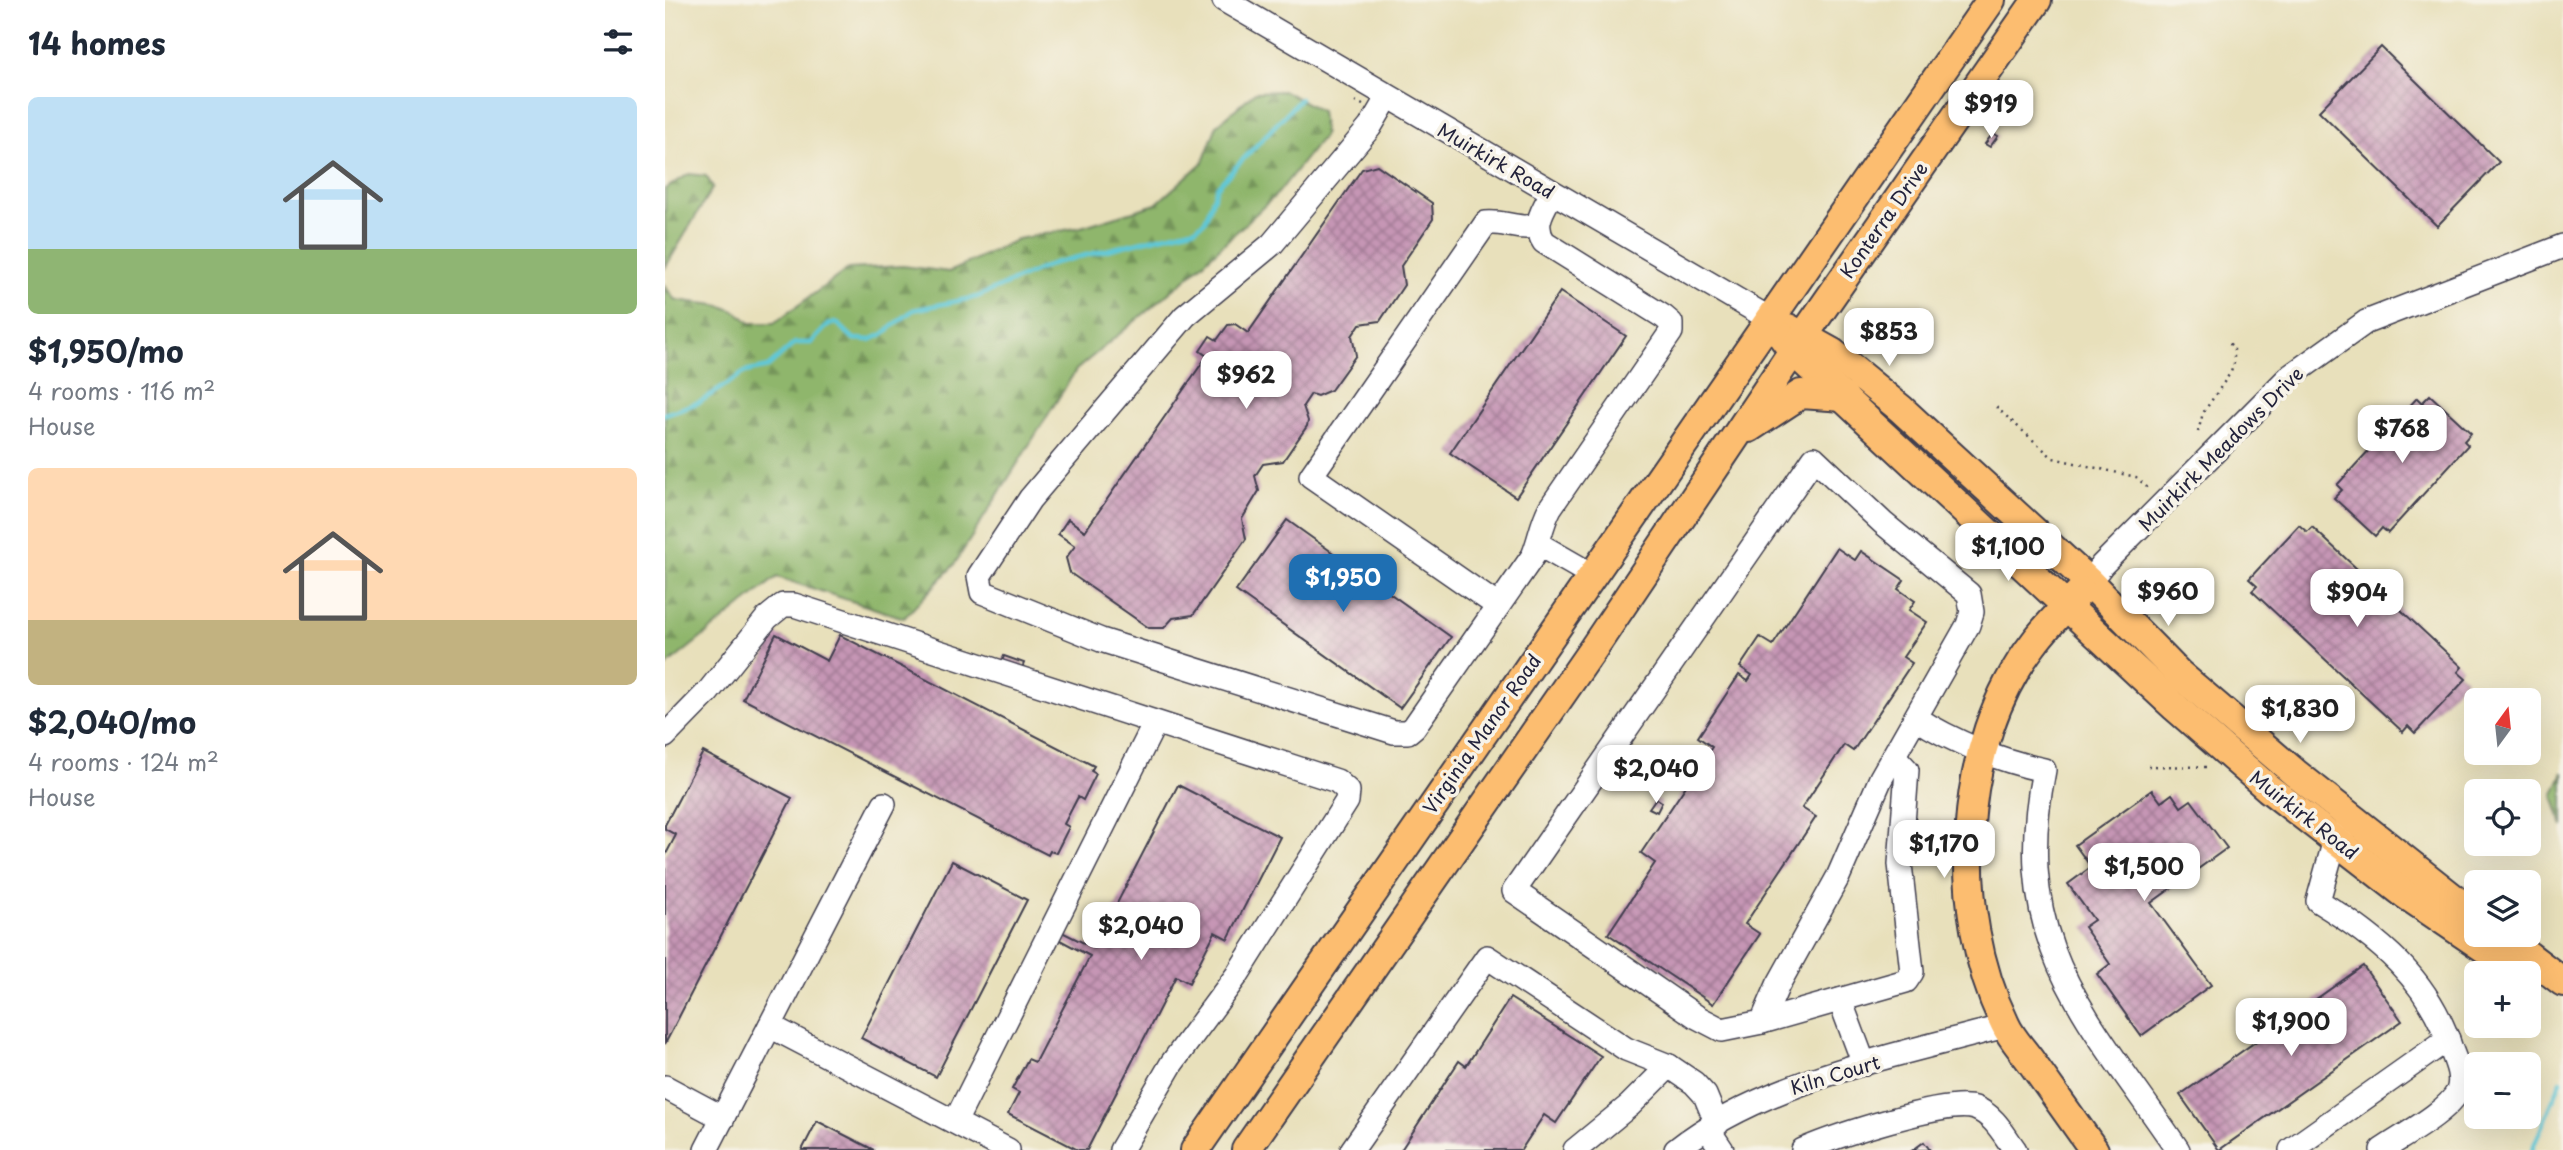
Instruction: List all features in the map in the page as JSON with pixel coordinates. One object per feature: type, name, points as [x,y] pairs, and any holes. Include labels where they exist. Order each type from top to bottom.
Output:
[{"type":"main road","name":"Konterra Drive","points":[[1770,319],[1991,0]]},
{"type":"main road","name":"Konterra Drive","points":[[1798,344],[2036,0]]},
{"type":"main road","name":"Muirkirk Road","points":[[1770,319],[1798,344],[1844,397],[1927,478],[2068,605],[2175,708],[2268,788],[2344,830],[2464,908]]},
{"type":"main road","name":"Virginia Manor Road","points":[[1195,1150],[1770,319]]},
{"type":"main road","name":"Muirkirk Road","points":[[1798,344],[1833,353],[1901,409],[2089,582],[2179,674],[2344,830],[2406,895],[2503,961]]},
{"type":"main road","points":[[1246,1150],[1593,649],[1798,344]]},
{"type":"main road","points":[[1735,438],[1801,394],[1844,397]]},
{"type":"main road","name":"Muirkirk Meadows Drive","points":[[2089,582],[2034,643],[1999,705],[1975,788],[1968,884],[1983,967],[2005,1026],[2094,1150]]},
{"type":"main road","points":[[2517,947],[2563,982]]},
{"type":"main road","points":[[2541,987],[2563,1003]]},
{"type":"street","name":"Muirkirk Road","points":[[1224,0],[1387,98],[1770,319]]},
{"type":"street","points":[[1387,98],[1370,127],[1272,244],[1185,316],[1030,499],[984,568],[979,584],[982,592],[1101,640],[1394,732],[1408,732],[1498,606],[1538,544],[1537,536],[1550,508],[1666,343],[1671,323],[1544,242],[1538,233],[1538,225],[1552,193]]},
{"type":"street","points":[[1498,606],[1311,476],[1486,223],[1507,223],[1523,229],[1538,225]]},
{"type":"street","name":"Muirkirk Meadows Drive","points":[[2089,582],[2102,565],[2166,504],[2289,377],[2366,322],[2563,246]]},
{"type":"street","points":[[1762,1021],[1778,985],[1838,877],[1881,778],[1968,625],[1972,601],[1969,594],[1883,523],[1814,458],[1514,891],[1697,1017],[1722,1030],[1762,1021],[1906,981],[1912,972],[1899,864],[1907,770],[1895,756]]},
{"type":"street","points":[[1538,544],[1593,575]]},
{"type":"street","points":[[665,736],[708,692],[767,618],[783,605],[823,614],[1337,781],[1348,791],[1347,801],[1237,975],[1173,1063],[1121,1150]]},
{"type":"street","points":[[1916,718],[1938,732],[2021,765],[2044,770],[2036,811],[2033,860],[2037,891],[2052,951],[2061,976],[2120,1070],[2178,1150]]},
{"type":"street","points":[[954,1122],[1155,723]]},
{"type":"street","points":[[706,1150],[884,804]]},
{"type":"street","points":[[2344,830],[2318,901],[2362,928],[2400,962],[2429,998],[2448,1039],[2461,1082],[2457,1093],[2440,1110],[2382,1150]]},
{"type":"street","points":[[1352,1150],[1487,957],[1626,1048],[1669,1066],[1694,1083],[1705,1095],[1722,1150]]},
{"type":"street","points":[[1840,1000],[1864,1064]]},
{"type":"street","points":[[769,1026],[1008,1150]]},
{"type":"street","name":"Kiln Court","points":[[1676,1150],[1713,1127],[1798,1084],[2005,1026]]},
{"type":"street","points":[[2291,1150],[2448,1039]]},
{"type":"street","points":[[1575,1150],[1630,1105],[1669,1066]]},
{"type":"street","points":[[665,1087],[723,1118]]},
{"type":"street","points":[[1803,1150],[1879,1124],[1958,1106],[1978,1109],[1993,1120],[2015,1150]]},
{"type":"path","points":[[1355,101],[1364,106]]},
{"type":"path","points":[[2198,432],[2203,413],[2234,363],[2234,348],[2228,342]]},
{"type":"path","points":[[1996,407],[2053,458],[2136,477],[2166,504]]},
{"type":"path","points":[[2148,766],[2221,768]]},
{"type":"green space","points":[[1284,91],[1321,111],[1324,135],[1278,193],[1187,278],[1076,370],[954,565],[904,618],[777,577],[665,667],[665,286],[674,299],[723,307],[741,315],[750,323],[774,323],[848,269],[903,266],[949,272],[1018,239],[1081,227],[1156,204],[1203,162],[1217,125],[1255,92]]},
{"type":"green space","points":[[689,174],[706,176],[713,187],[665,268],[665,189]]},
{"type":"green space","points":[[2563,772],[2563,827],[2553,796]]},
{"type":"building","points":[[2381,47],[2499,162],[2437,226],[2319,111]]},
{"type":"building","points":[[1993,133],[1998,136],[1990,147],[1985,144]]},
{"type":"building","points":[[1377,165],[1432,203],[1433,219],[1401,266],[1404,285],[1380,321],[1360,324],[1352,336],[1356,355],[1331,390],[1317,396],[1311,394],[1303,406],[1307,426],[1283,461],[1263,464],[1255,476],[1259,491],[1242,519],[1246,539],[1193,615],[1173,618],[1164,628],[1149,628],[1070,573],[1066,558],[1075,546],[1058,534],[1068,519],[1085,531],[1207,356],[1200,351],[1210,336],[1217,340],[1228,325],[1235,324],[1248,333],[1362,169]]},
{"type":"building","points":[[1560,292],[1626,336],[1516,497],[1450,453]]},
{"type":"building","points":[[2430,395],[2471,433],[2464,441],[2468,445],[2388,533],[2382,528],[2375,536],[2334,498],[2342,490],[2337,485],[2417,398],[2422,403]]},
{"type":"building","points":[[1287,520],[1451,637],[1400,708],[1236,591]]},
{"type":"building","points":[[2299,525],[2307,532],[2312,527],[2462,667],[2458,672],[2466,679],[2415,733],[2408,726],[2403,732],[2252,591],[2257,586],[2249,579]]},
{"type":"building","points":[[1837,548],[1855,560],[1861,551],[1904,580],[1898,589],[1915,601],[1909,610],[1927,622],[1903,657],[1912,663],[1853,751],[1844,745],[1802,808],[1816,817],[1745,924],[1760,934],[1713,1004],[1608,934],[1655,863],[1641,853],[1712,747],[1698,737],[1739,675],[1748,681],[1752,675],[1740,667],[1760,637],[1773,645]]},
{"type":"building","points":[[776,634],[827,661],[840,635],[1094,766],[1091,771],[1096,774],[1083,800],[1078,797],[1064,824],[1069,827],[1056,853],[1050,851],[1048,855],[743,699]]},
{"type":"building","points":[[1004,656],[1024,663],[1019,676],[999,669]]},
{"type":"building","points":[[703,752],[792,798],[665,1044],[665,856],[676,835],[665,829],[665,825]]},
{"type":"building","points":[[1178,785],[1280,837],[1228,939],[1215,932],[1189,983],[1176,976],[1087,1150],[1078,1150],[1008,1114],[1019,1093],[1012,1089],[1028,1059],[1035,1062],[1090,956],[1058,939],[1062,932],[1094,948]]},
{"type":"building","points":[[2152,790],[2161,802],[2172,794],[2181,807],[2191,800],[2227,848],[2151,903],[2211,985],[2141,1036],[2097,974],[2110,964],[2084,927],[2094,920],[2068,884],[2091,867],[2075,845]]},
{"type":"building","points":[[1656,798],[1662,802],[1657,812],[1649,808]]},
{"type":"building","points":[[952,861],[1027,900],[936,1077],[861,1038]]},
{"type":"building","points":[[2363,966],[2402,1021],[2219,1150],[2180,1095]]},
{"type":"building","points":[[1510,998],[1601,1056],[1556,1123],[1544,1115],[1521,1150],[1401,1150],[1459,1061],[1466,1066]]},
{"type":"building","points":[[817,1121],[874,1150],[802,1150]]},
{"type":"building","points":[[1924,1142],[1930,1150],[1913,1150]]},
{"type":"waterway","points":[[665,414],[700,402],[745,372],[768,367],[795,343],[811,343],[829,324],[837,323],[854,339],[870,340],[883,334],[913,310],[977,297],[1054,263],[1196,228],[1205,221],[1217,187],[1300,99]]},
{"type":"waterway","points":[[2532,1150],[2561,1081]]}]
